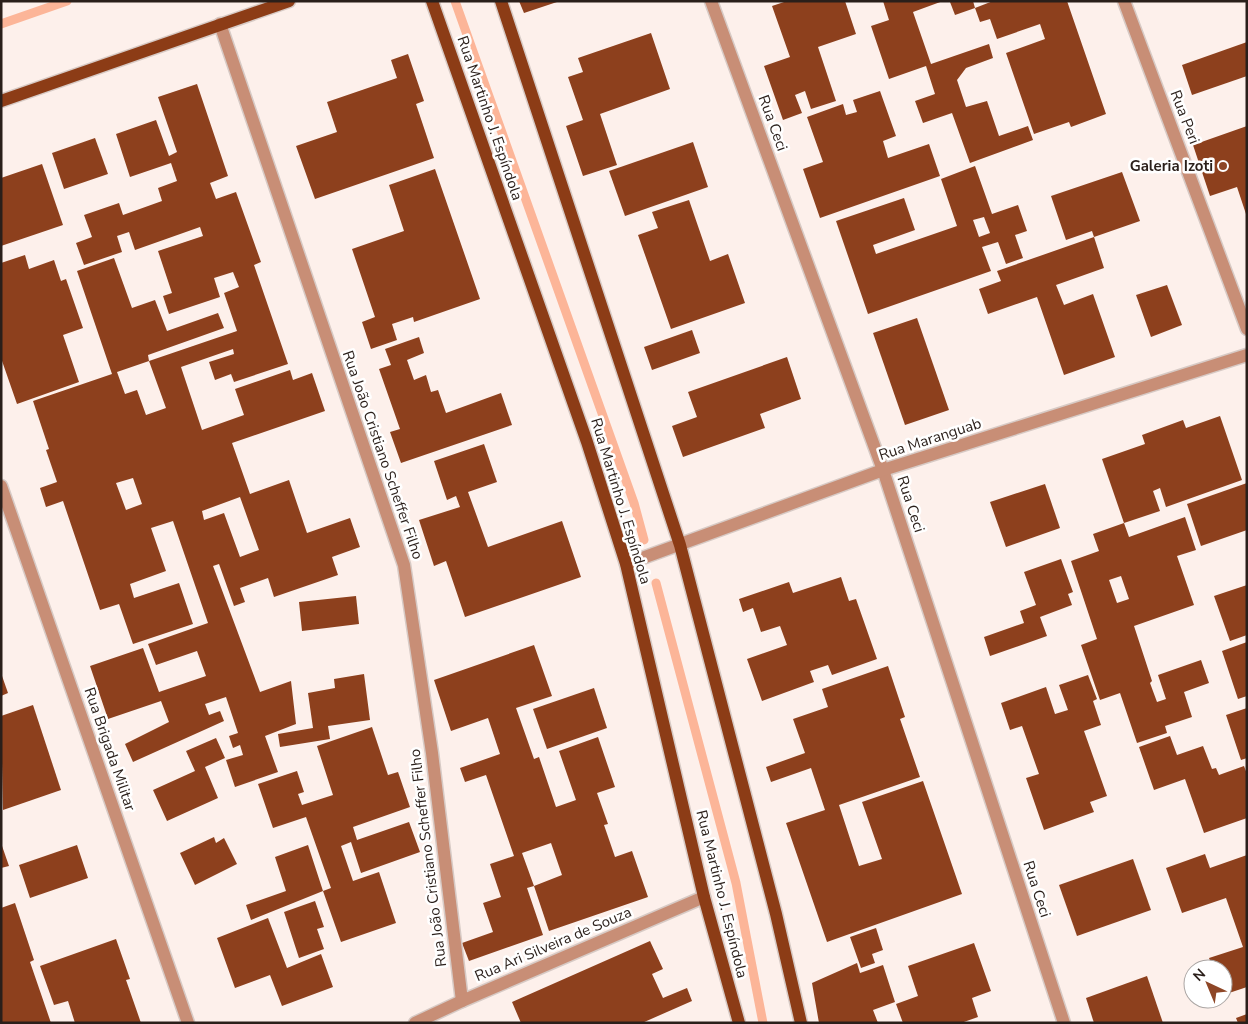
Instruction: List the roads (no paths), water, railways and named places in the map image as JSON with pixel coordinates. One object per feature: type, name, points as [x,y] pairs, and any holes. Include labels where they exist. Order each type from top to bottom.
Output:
[{"type":"main road","points":[[1,101],[289,1]]},
{"type":"main road","name":"Rua Martinho J. Espíndola","points":[[432,1],[587,442],[626,564],[704,897],[739,1023]]},
{"type":"main road","points":[[501,1],[680,546],[776,914],[801,1023]]},
{"type":"street","name":"Rua Ceci","points":[[711,1],[883,470],[1064,1023]]},
{"type":"street","name":"Rua Peri","points":[[1124,1],[1247,329]]},
{"type":"street","name":"Rua João Cristiano Scheffer Filho","points":[[220,24],[404,564],[432,753],[462,1001]]},
{"type":"street","name":"Rua Maranguab","points":[[626,564],[680,546],[883,470],[1247,355]]},
{"type":"street","name":"Rua Brigada Militar","points":[[1,486],[188,1023]]},
{"type":"street","name":"Rua Ari Silveira de Souza","points":[[415,1023],[704,897]]},
{"type":"waterway","points":[[1,24],[67,1]]},
{"type":"waterway","points":[[455,1],[634,503],[644,540]]},
{"type":"waterway","points":[[656,583],[736,883],[763,1023]]},
{"type":"place","name":"Galeria Izoti","points":[[1223,166]]}]
